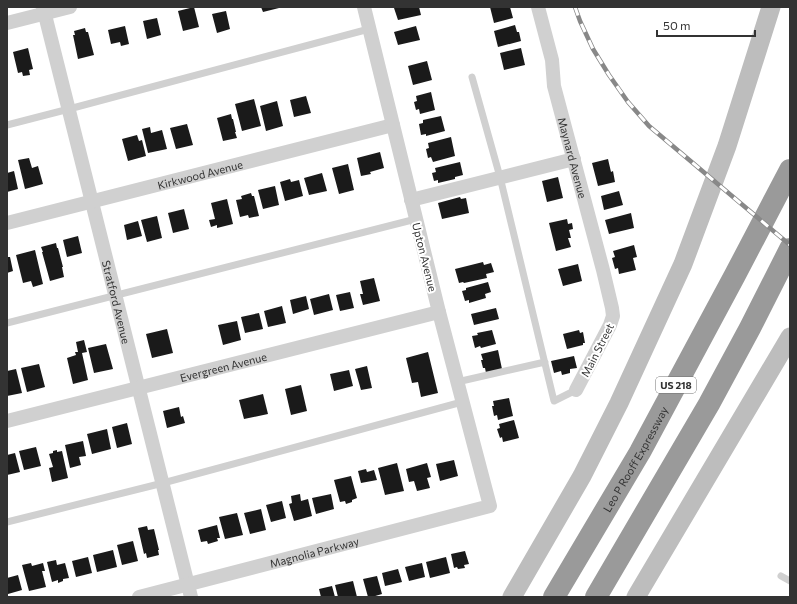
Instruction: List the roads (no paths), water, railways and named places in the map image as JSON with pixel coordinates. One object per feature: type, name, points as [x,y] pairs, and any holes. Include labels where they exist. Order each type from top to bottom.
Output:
[{"type":"highway","name":"Leo P Rooff Expressway","points":[[554,597],[640,452],[790,170]]},
{"type":"highway","name":"US 218","points":[[596,597],[709,404],[790,249]]},
{"type":"street","points":[[7,24],[44,10],[70,7]]},
{"type":"street","name":"Upton Avenue","points":[[364,7],[439,312],[490,506]]},
{"type":"street","name":"Maynard Avenue","points":[[538,7],[552,60],[554,86],[612,308]]},
{"type":"street","points":[[512,597],[582,476],[619,403],[683,264],[727,146],[772,7]]},
{"type":"street","name":"Stratford Avenue","points":[[44,10],[190,591]]},
{"type":"street","name":"Kirkwood Avenue","points":[[7,223],[393,125]]},
{"type":"street","points":[[411,200],[574,159]]},
{"type":"street","name":"Main Street","points":[[576,390],[610,325],[613,316],[612,308]]},
{"type":"street","name":"Evergreen Avenue","points":[[7,421],[439,312]]},
{"type":"street","points":[[636,597],[790,337]]},
{"type":"street","name":"Magnolia Parkway","points":[[139,597],[190,591],[490,506]]},
{"type":"lane","points":[[7,125],[369,29]]},
{"type":"lane","points":[[472,77],[500,178],[554,401],[576,390]]},
{"type":"lane","points":[[7,323],[416,219]]},
{"type":"lane","points":[[457,382],[544,362]]},
{"type":"lane","points":[[7,522],[163,483],[462,402]]},
{"type":"lane","points":[[781,576],[790,580]]},
{"type":"railway","points":[[575,7],[593,49],[609,75],[628,102],[649,126],[790,245]]}]
